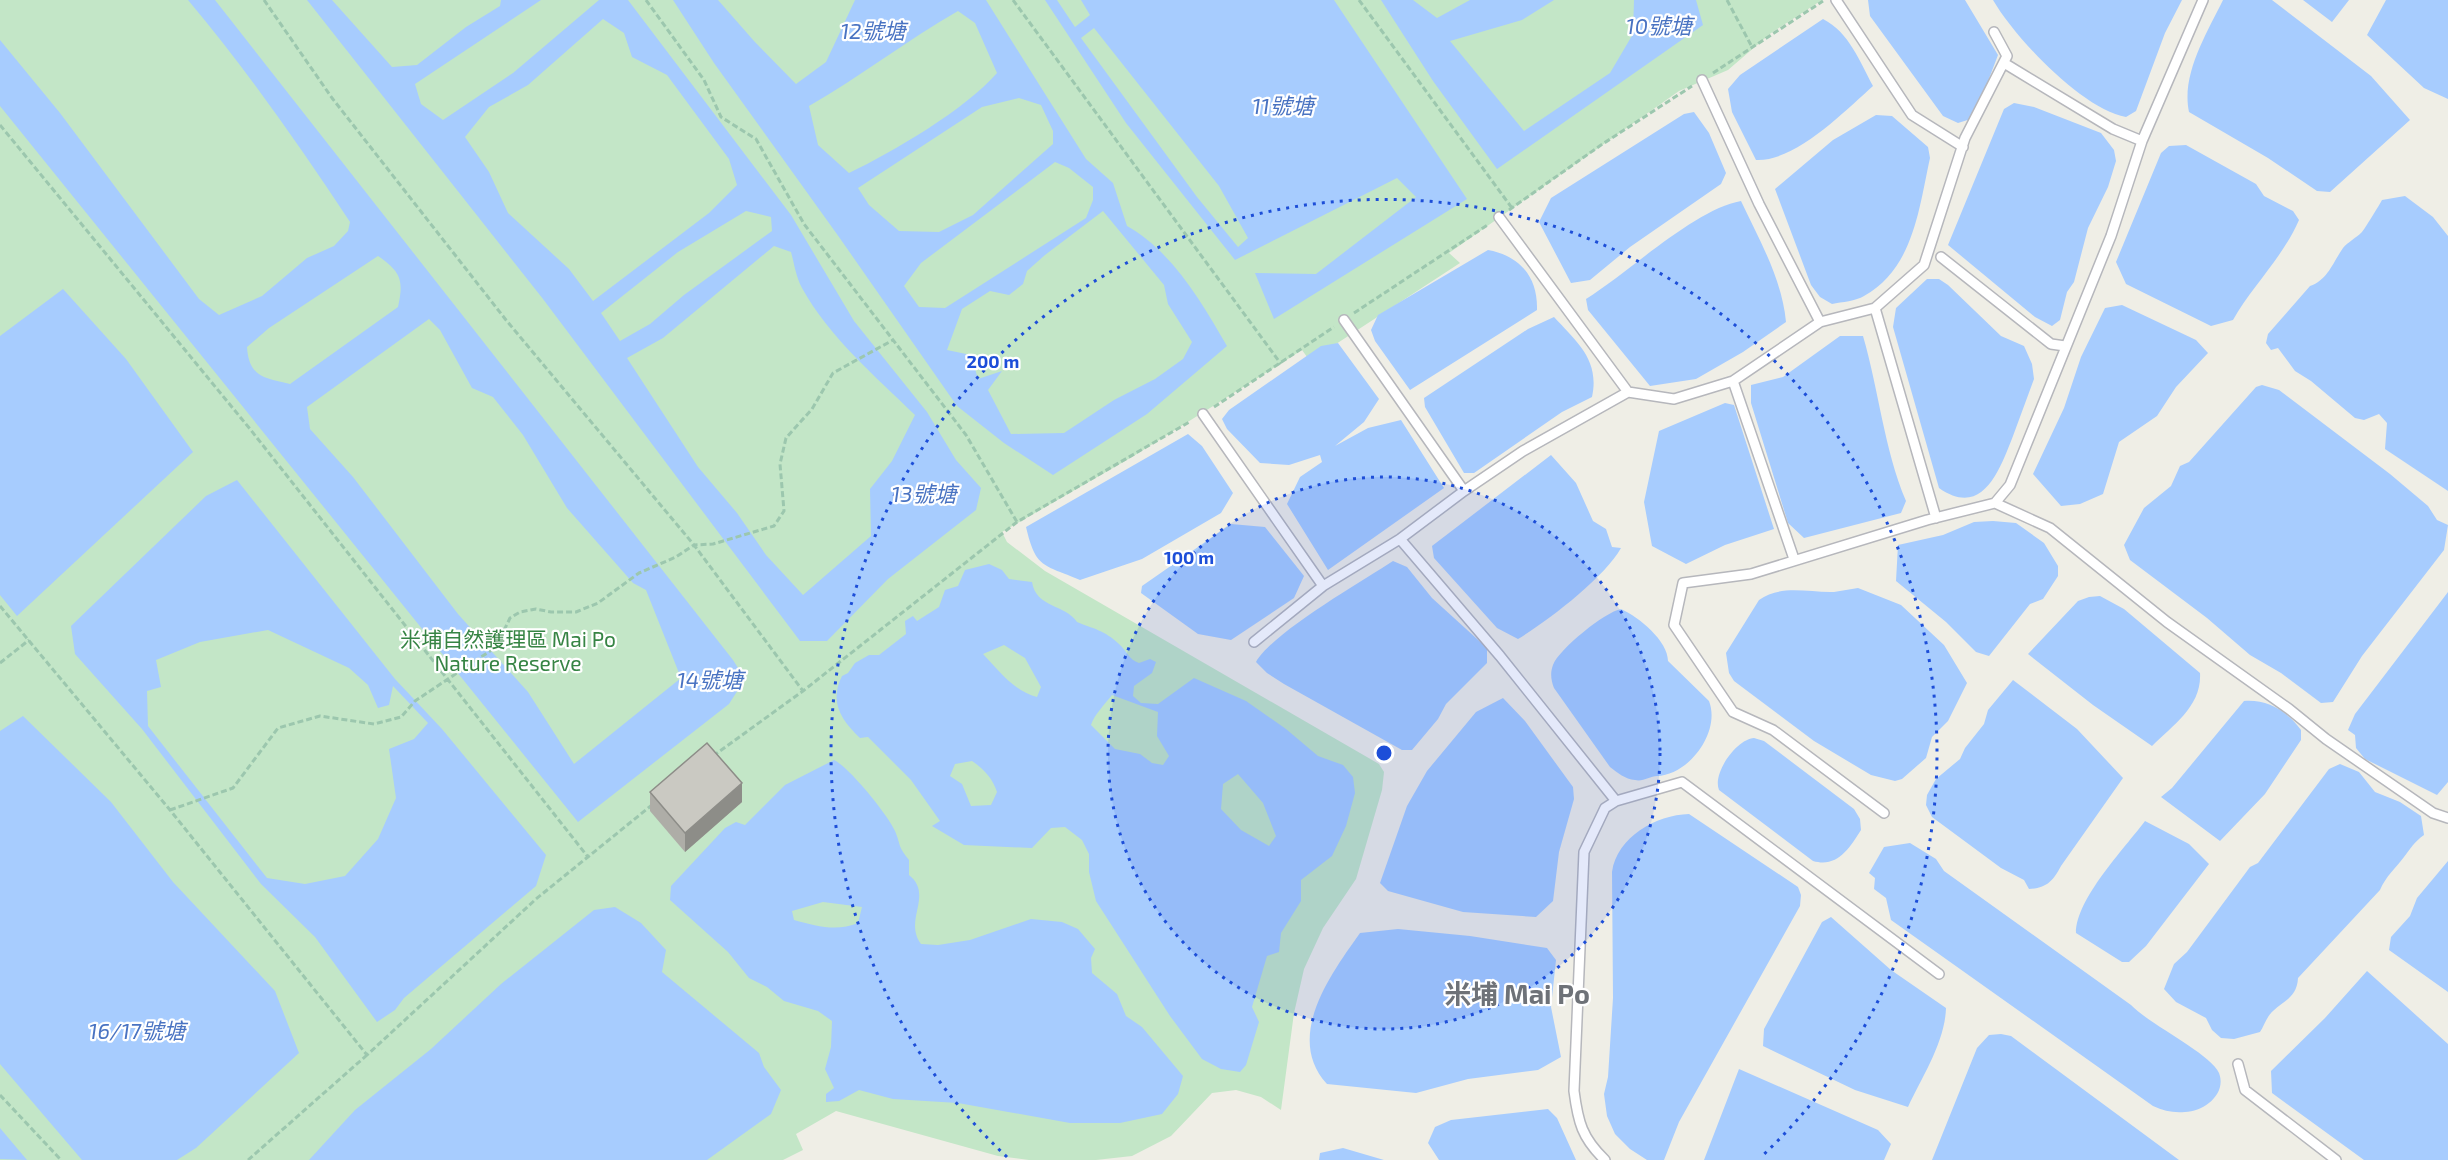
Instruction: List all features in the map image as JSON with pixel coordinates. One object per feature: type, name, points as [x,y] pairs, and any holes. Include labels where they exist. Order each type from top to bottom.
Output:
[{"type":"lane","points":[[1836,0],[1912,115],[1963,147]]},
{"type":"lane","points":[[1884,813],[1773,730],[1733,712],[1674,626],[1683,583],[1751,574],[1794,559],[1995,503],[2010,484],[2111,236],[2142,141],[2203,0]]},
{"type":"lane","points":[[1254,642],[1323,586],[1400,539],[1523,451],[1629,392],[1674,399],[1732,381],[1820,322],[1875,308],[1924,265],[1963,147],[2007,56],[1994,32]]},
{"type":"lane","points":[[2004,63],[2113,129],[2142,141]]},
{"type":"lane","points":[[1701,80],[1759,204],[1820,322]]},
{"type":"lane","points":[[1499,217],[1629,392]]},
{"type":"lane","points":[[1941,257],[2051,344],[2065,346]]},
{"type":"lane","points":[[1875,308],[1936,518]]},
{"type":"lane","points":[[1344,320],[1464,491]]},
{"type":"lane","points":[[1732,381],[1794,559]]},
{"type":"lane","points":[[1203,414],[1323,586]]},
{"type":"lane","points":[[1995,503],[2050,528],[2167,622],[2289,709],[2326,739],[2433,813],[2448,818]]},
{"type":"lane","points":[[1400,539],[1500,656],[1616,801]]},
{"type":"lane","points":[[1605,1160],[1594,1150],[1578,1124],[1574,1091],[1584,852],[1605,808],[1616,801],[1682,782],[1940,974]]},
{"type":"lane","points":[[2238,1064],[2245,1090],[2336,1160]]},
{"type":"path","points":[[264,0],[333,98],[506,320],[694,545],[803,692]]},
{"type":"path","points":[[646,0],[705,80],[721,117],[756,140],[804,224],[966,435],[1017,522]]},
{"type":"path","points":[[1013,0],[1281,364]]},
{"type":"path","points":[[1359,0],[1512,208]]},
{"type":"path","points":[[1727,0],[1752,47]]},
{"type":"path","points":[[712,756],[803,692],[1017,522],[1203,414],[1281,364],[1499,217],[1601,145],[1824,0]]},
{"type":"path","points":[[0,125],[250,429],[588,857]]},
{"type":"path","points":[[170,810],[232,788],[278,728],[320,716],[374,724],[401,717],[415,701],[496,647],[510,618],[520,612],[536,609],[551,612],[576,612],[598,603],[639,573],[676,557],[694,545],[713,544],[774,526],[784,511],[780,464],[786,438],[812,409],[833,373],[892,340]]},
{"type":"path","points":[[0,606],[170,810],[368,1054]]},
{"type":"path","points":[[0,663],[29,640]]},
{"type":"path","points":[[248,1160],[368,1054],[536,898],[655,803]]},
{"type":"path","points":[[0,1095],[61,1160]]},
{"type":"green space","name":"米埔自然護理區 Mai Po Nature Reserve","points":[[0,0],[1822,0],[1771,33],[1728,70],[1679,91],[1449,253],[1460,263],[1310,361],[1302,350],[1132,457],[1002,532],[1007,542],[1045,571],[1379,764],[1384,772],[1382,790],[1356,879],[1323,928],[1304,969],[1294,1013],[1281,1110],[1261,1097],[1236,1090],[1212,1093],[1171,1136],[1132,1156],[1096,1160],[1029,1160],[998,1156],[836,1111],[796,1134],[803,1150],[783,1160],[0,1160]]},
{"type":"water","name":"14號塘","points":[[188,0],[215,0],[733,660],[745,679],[729,704],[578,822],[0,106],[0,40],[60,113],[199,299],[219,315],[262,296],[307,258],[334,246],[348,231],[350,222],[272,108]],"holes":[[[378,256],[392,267],[399,277],[401,290],[398,307],[290,384],[265,378],[255,370],[248,357],[247,347],[269,328]],[[429,319],[440,330],[472,388],[493,397],[523,435],[567,508],[633,583],[646,590],[681,678],[574,764],[528,692],[458,614],[353,477],[310,429],[307,407]]]},
{"type":"water","name":"13號塘","points":[[307,0],[332,0],[392,67],[417,65],[466,27],[500,6],[501,0],[541,0],[415,84],[421,104],[443,120],[513,73],[599,0],[628,0],[791,215],[854,321],[927,412],[956,460],[981,488],[976,510],[888,579],[827,641],[800,641],[543,299]],"holes":[[[603,19],[624,33],[632,57],[667,75],[729,159],[737,185],[709,213],[593,301],[569,269],[508,213],[489,172],[465,137],[489,107],[528,85]],[[746,211],[771,217],[772,231],[684,295],[650,324],[620,341],[601,313],[678,252]],[[774,246],[791,252],[802,288],[825,323],[869,371],[915,415],[892,461],[870,489],[871,536],[803,595],[766,555],[737,513],[698,467],[627,358],[663,338]]]},
{"type":"water","name":"12號塘","points":[[673,0],[718,0],[796,84],[826,62],[855,0],[986,0],[1086,159],[1113,183],[1127,226],[1158,249],[1172,264],[1196,296],[1227,346],[1147,414],[1053,475],[1004,443],[957,406],[714,63]],"holes":[[[958,11],[975,23],[997,73],[967,101],[928,129],[849,173],[818,145],[809,106]],[[1019,98],[1041,105],[1053,131],[1053,144],[973,215],[939,232],[899,231],[869,205],[858,188],[982,107]],[[1055,162],[1069,168],[1093,187],[1093,200],[1086,218],[945,308],[919,307],[904,286],[921,263]],[[1103,211],[1164,285],[1168,304],[1192,342],[1183,359],[1155,379],[1114,400],[1064,433],[1011,434],[988,390],[1002,371],[978,379],[971,355],[947,350],[962,309],[990,291],[1009,295],[1023,284],[1027,271]]]},
{"type":"water","name":"11號塘","points":[[1045,0],[1057,0],[1075,27],[1090,15],[1081,0],[1334,0],[1467,199],[1274,319],[1255,273],[1316,274],[1416,197],[1397,178],[1235,260],[1126,123]],"holes":[[[1094,28],[1219,186],[1248,238],[1238,247],[1197,197],[1081,38]]]},
{"type":"water","name":"10號塘","points":[[1381,0],[1413,0],[1437,18],[1470,0],[1554,0],[1522,20],[1450,41],[1524,131],[1610,73],[1633,34],[1634,0],[1696,0],[1703,25],[1497,169],[1433,81]]},
{"type":"water","points":[[1868,0],[1965,0],[1998,55],[1974,118],[1958,123],[1943,116],[1870,16]]},
{"type":"water","points":[[1993,0],[2182,0],[2165,33],[2136,111],[2126,117],[2109,112],[2071,87],[2033,52],[2003,16]]},
{"type":"water","points":[[2223,0],[2272,0],[2371,76],[2410,120],[2330,192],[2317,191],[2268,158],[2189,112],[2189,83],[2192,69],[2203,40]]},
{"type":"water","points":[[2303,0],[2349,0],[2332,22]]},
{"type":"water","points":[[2386,0],[2448,0],[2448,99],[2424,88],[2367,35]]},
{"type":"water","points":[[1823,19],[1847,40],[1873,86],[1834,121],[1803,144],[1787,153],[1756,160],[1732,112],[1728,89],[1740,75]]},
{"type":"water","points":[[2014,103],[2034,107],[2101,133],[2114,150],[2116,161],[2108,187],[2088,228],[2074,282],[2067,292],[2060,320],[2052,326],[2035,317],[1948,245],[2004,109]]},
{"type":"water","points":[[1694,112],[1709,133],[1726,173],[1721,184],[1630,247],[1590,280],[1571,283],[1539,222],[1551,198],[1684,114]]},
{"type":"water","points":[[1876,115],[1892,116],[1928,147],[1930,158],[1922,197],[1912,235],[1894,270],[1881,284],[1864,296],[1832,304],[1820,297],[1811,285],[1775,189],[1833,140]]},
{"type":"water","points":[[2186,145],[2256,184],[2264,196],[2293,211],[2299,220],[2285,246],[2233,320],[2211,326],[2126,284],[2116,262],[2161,153],[2169,146]]},
{"type":"water","points":[[2405,196],[2433,217],[2448,236],[2448,491],[2385,449],[2387,423],[2379,414],[2364,420],[2355,418],[2311,381],[2295,371],[2278,348],[2271,350],[2266,343],[2268,334],[2310,286],[2326,275],[2343,248],[2362,232],[2382,200]]},
{"type":"water","points":[[1741,201],[1775,275],[1786,322],[1743,352],[1696,379],[1650,386],[1588,310],[1586,299],[1703,216],[1723,206]]},
{"type":"water","points":[[1488,250],[1509,257],[1525,270],[1534,288],[1537,310],[1410,390],[1375,341],[1371,330],[1378,315]]},
{"type":"water","points":[[1927,279],[1939,279],[1948,285],[2001,336],[2024,346],[2032,364],[2034,379],[2002,462],[1988,486],[1978,494],[1967,498],[1954,496],[1939,488],[1893,327],[1896,308]]},
{"type":"water","points":[[63,289],[126,359],[193,452],[17,616],[0,595],[0,336]]},
{"type":"water","points":[[2122,305],[2196,340],[2208,353],[2176,387],[2157,416],[2119,442],[2103,494],[2080,504],[2061,506],[2033,474],[2064,408],[2081,357],[2105,308]]},
{"type":"water","points":[[1554,317],[1578,344],[1590,362],[1594,384],[1592,397],[1562,412],[1474,473],[1464,473],[1425,407],[1424,398],[1528,329]]},
{"type":"water","points":[[1840,336],[1863,336],[1892,461],[1906,501],[1901,513],[1804,538],[1788,523],[1751,403],[1751,385],[1783,377]]},
{"type":"water","points":[[1338,343],[1379,399],[1364,422],[1335,446],[1368,428],[1401,420],[1444,488],[1328,570],[1287,504],[1300,477],[1322,462],[1320,455],[1289,465],[1260,463],[1227,429],[1222,419],[1229,410],[1321,346]]},
{"type":"water","points":[[2262,385],[2279,390],[2390,474],[2428,506],[2437,520],[2448,525],[2444,550],[2362,656],[2333,702],[2321,703],[2281,673],[2250,655],[2207,618],[2130,560],[2124,545],[2144,508],[2171,486],[2180,466],[2189,462],[2256,387]]},
{"type":"water","points":[[1725,403],[1734,405],[1774,529],[1725,545],[1686,564],[1652,546],[1644,502],[1659,431]]},
{"type":"water","points":[[1188,434],[1202,446],[1233,493],[1221,513],[1142,559],[1080,580],[1049,567],[1038,558],[1033,551],[1026,527]]},
{"type":"water","points":[[1551,455],[1576,483],[1593,521],[1606,529],[1612,547],[1621,548],[1589,585],[1560,610],[1518,639],[1497,628],[1434,558],[1432,546]]},
{"type":"water","points":[[237,480],[395,679],[442,729],[546,855],[536,886],[404,998],[395,1010],[377,1022],[315,937],[261,884],[142,729],[75,654],[71,626],[206,496]],"holes":[[[268,630],[349,668],[368,685],[378,708],[389,705],[393,686],[428,723],[414,739],[389,749],[396,798],[378,839],[345,876],[305,884],[267,878],[148,726],[147,691],[161,687],[156,660],[200,642]]]},
{"type":"water","points":[[1974,522],[2016,523],[2044,543],[2058,566],[2058,576],[2043,599],[2030,604],[1989,656],[1976,652],[1946,622],[1896,581],[1898,545],[1943,535]]},
{"type":"water","points":[[1231,524],[1265,527],[1304,576],[1294,598],[1231,640],[1198,634],[1141,593],[1142,586]]},
{"type":"water","points":[[1393,561],[1407,567],[1432,598],[1487,648],[1487,663],[1446,704],[1438,719],[1412,750],[1402,750],[1284,684],[1267,673],[1256,662],[1265,650],[1298,623]]},
{"type":"water","points":[[989,564],[1002,570],[1009,579],[1032,582],[1039,597],[1072,616],[1077,622],[1108,636],[1136,662],[1150,659],[1156,662],[1152,673],[1134,686],[1133,696],[1141,703],[1158,704],[1194,678],[1246,701],[1286,729],[1318,756],[1343,765],[1353,777],[1355,793],[1346,826],[1332,856],[1301,880],[1301,901],[1281,933],[1279,952],[1267,956],[1252,1007],[1259,1022],[1246,1065],[1240,1072],[1221,1069],[1202,1059],[1170,1016],[1096,901],[1089,872],[1089,854],[1082,840],[1065,827],[1051,828],[1032,848],[964,845],[932,826],[940,821],[911,780],[868,737],[860,738],[847,724],[839,710],[837,694],[842,676],[848,673],[855,663],[869,655],[879,655],[906,634],[905,621],[913,616],[917,621],[939,607],[945,590],[958,586],[965,570]],"holes":[[[1004,645],[1025,658],[1041,687],[1037,697],[1014,685],[983,654]],[[1112,695],[1158,712],[1157,736],[1169,756],[1163,765],[1152,763],[1140,754],[1115,749],[1091,725],[1097,713]],[[972,761],[988,775],[997,792],[991,805],[971,806],[962,784],[950,776],[955,764]],[[1238,774],[1263,803],[1276,836],[1269,846],[1241,830],[1221,809],[1223,784]]]},
{"type":"water","points":[[1858,588],[1901,605],[1944,645],[1967,683],[1948,721],[1932,737],[1926,758],[1902,779],[1895,781],[1871,775],[1814,741],[1734,681],[1729,673],[1726,653],[1759,600],[1776,592],[1795,590],[1834,592]]},
{"type":"water","points":[[2448,592],[2448,782],[2437,795],[2365,759],[2356,748],[2355,735],[2348,730],[2355,714]]},
{"type":"water","points":[[2100,596],[2124,609],[2200,673],[2199,685],[2191,705],[2185,714],[2152,746],[2093,705],[2028,654],[2078,601]]},
{"type":"water","points":[[1621,609],[1644,624],[1658,638],[1667,653],[1668,661],[1709,701],[1712,713],[1706,738],[1700,750],[1691,760],[1669,774],[1641,780],[1625,777],[1610,767],[1554,688],[1551,671],[1557,658],[1573,641],[1604,617]]},
{"type":"water","points":[[2013,680],[2077,729],[2123,778],[2052,880],[2040,887],[2029,889],[2024,880],[2001,868],[1932,817],[1926,805],[1927,795],[1936,779],[1960,759],[1965,748],[1984,724],[1988,710]]},
{"type":"water","points":[[1503,698],[1525,721],[1573,787],[1574,799],[1559,852],[1553,901],[1536,917],[1463,912],[1388,891],[1380,883],[1407,806],[1427,771],[1476,712]]},
{"type":"water","points":[[2244,701],[2261,702],[2284,712],[2301,730],[2301,740],[2265,794],[2220,841],[2161,797],[2172,788]]},
{"type":"water","name":"16/17號塘","points":[[23,716],[111,802],[173,882],[275,991],[299,1053],[196,1148],[177,1160],[82,1160],[0,1064],[0,731]]},
{"type":"water","points":[[1754,738],[1764,741],[1854,809],[1860,819],[1861,830],[1842,855],[1829,862],[1813,861],[1719,790],[1719,775],[1728,758],[1740,744]]},
{"type":"water","points":[[834,760],[848,771],[867,792],[891,824],[909,860],[909,875],[919,891],[915,926],[916,935],[921,944],[938,945],[970,940],[1031,919],[1062,922],[1078,929],[1095,949],[1091,958],[1092,973],[1117,994],[1126,1016],[1142,1027],[1183,1076],[1178,1094],[1162,1114],[1120,1123],[1070,1123],[958,1103],[893,1099],[859,1090],[839,1101],[826,1102],[826,1094],[834,1088],[825,1069],[831,1047],[832,1021],[818,1011],[784,1001],[767,987],[749,978],[728,952],[670,900],[671,886],[725,828],[736,822],[745,825],[785,785]],"holes":[[[823,902],[862,907],[858,923],[834,928],[794,920],[792,911]]]},
{"type":"water","points":[[2340,764],[2359,772],[2375,792],[2400,802],[2421,816],[2424,835],[2413,845],[2380,890],[2298,978],[2293,994],[2271,1013],[2260,1032],[2234,1039],[2221,1038],[2212,1030],[2206,1018],[2176,1002],[2164,989],[2174,964],[2187,952],[2250,867],[2258,863],[2329,769]]},
{"type":"water","points":[[1689,814],[1798,887],[1801,895],[1800,906],[1679,1122],[1664,1160],[1647,1160],[1630,1149],[1615,1134],[1607,1116],[1604,1094],[1608,1077],[1613,998],[1612,872],[1615,860],[1622,848],[1640,830],[1676,815]]},
{"type":"water","points":[[2145,821],[2189,844],[2209,864],[2146,946],[2129,962],[2122,962],[2076,933],[2078,920],[2092,890]]},
{"type":"water","points":[[1910,843],[1936,859],[1944,871],[2204,1057],[2219,1073],[2221,1081],[2217,1095],[2206,1105],[2192,1111],[2176,1112],[2153,1106],[1891,920],[1886,898],[1874,889],[1875,878],[1869,873],[1884,847]]},
{"type":"water","points":[[2448,861],[2448,992],[2389,950],[2391,937],[2410,916],[2417,898]]},
{"type":"water","points":[[615,907],[641,923],[666,950],[662,972],[759,1053],[764,1067],[781,1090],[771,1114],[707,1160],[309,1160],[355,1110],[431,1049],[501,984],[594,910]]},
{"type":"water","points":[[1831,917],[1891,970],[1946,1008],[1942,1034],[1908,1107],[1855,1090],[1763,1046],[1764,1029],[1822,922]]},
{"type":"water","points":[[1398,929],[1470,936],[1547,948],[1556,960],[1551,1007],[1561,1057],[1538,1070],[1468,1079],[1416,1093],[1327,1084],[1315,1066],[1310,1046],[1311,1026],[1316,1006],[1325,986],[1360,933]]},
{"type":"water","points":[[2367,971],[2448,1044],[2448,1160],[2364,1160],[2272,1093],[2271,1071],[2325,1018]]},
{"type":"water","points":[[1989,1035],[2011,1036],[2179,1160],[1932,1160],[1977,1048]]},
{"type":"water","points":[[1739,1069],[1878,1130],[1891,1144],[1884,1160],[1704,1160]]},
{"type":"water","points":[[1548,1109],[1557,1118],[1576,1160],[1439,1160],[1428,1143],[1435,1127],[1451,1120]]},
{"type":"water","points":[[0,1128],[27,1160],[0,1159]]},
{"type":"water","points":[[1343,1148],[1384,1160],[1319,1160],[1320,1153]]},
{"type":"building","points":[[707,743],[742,783],[685,833],[650,792]]},
{"type":"district","name":"米埔 Mai Po","points":[[1517,993]]}]
